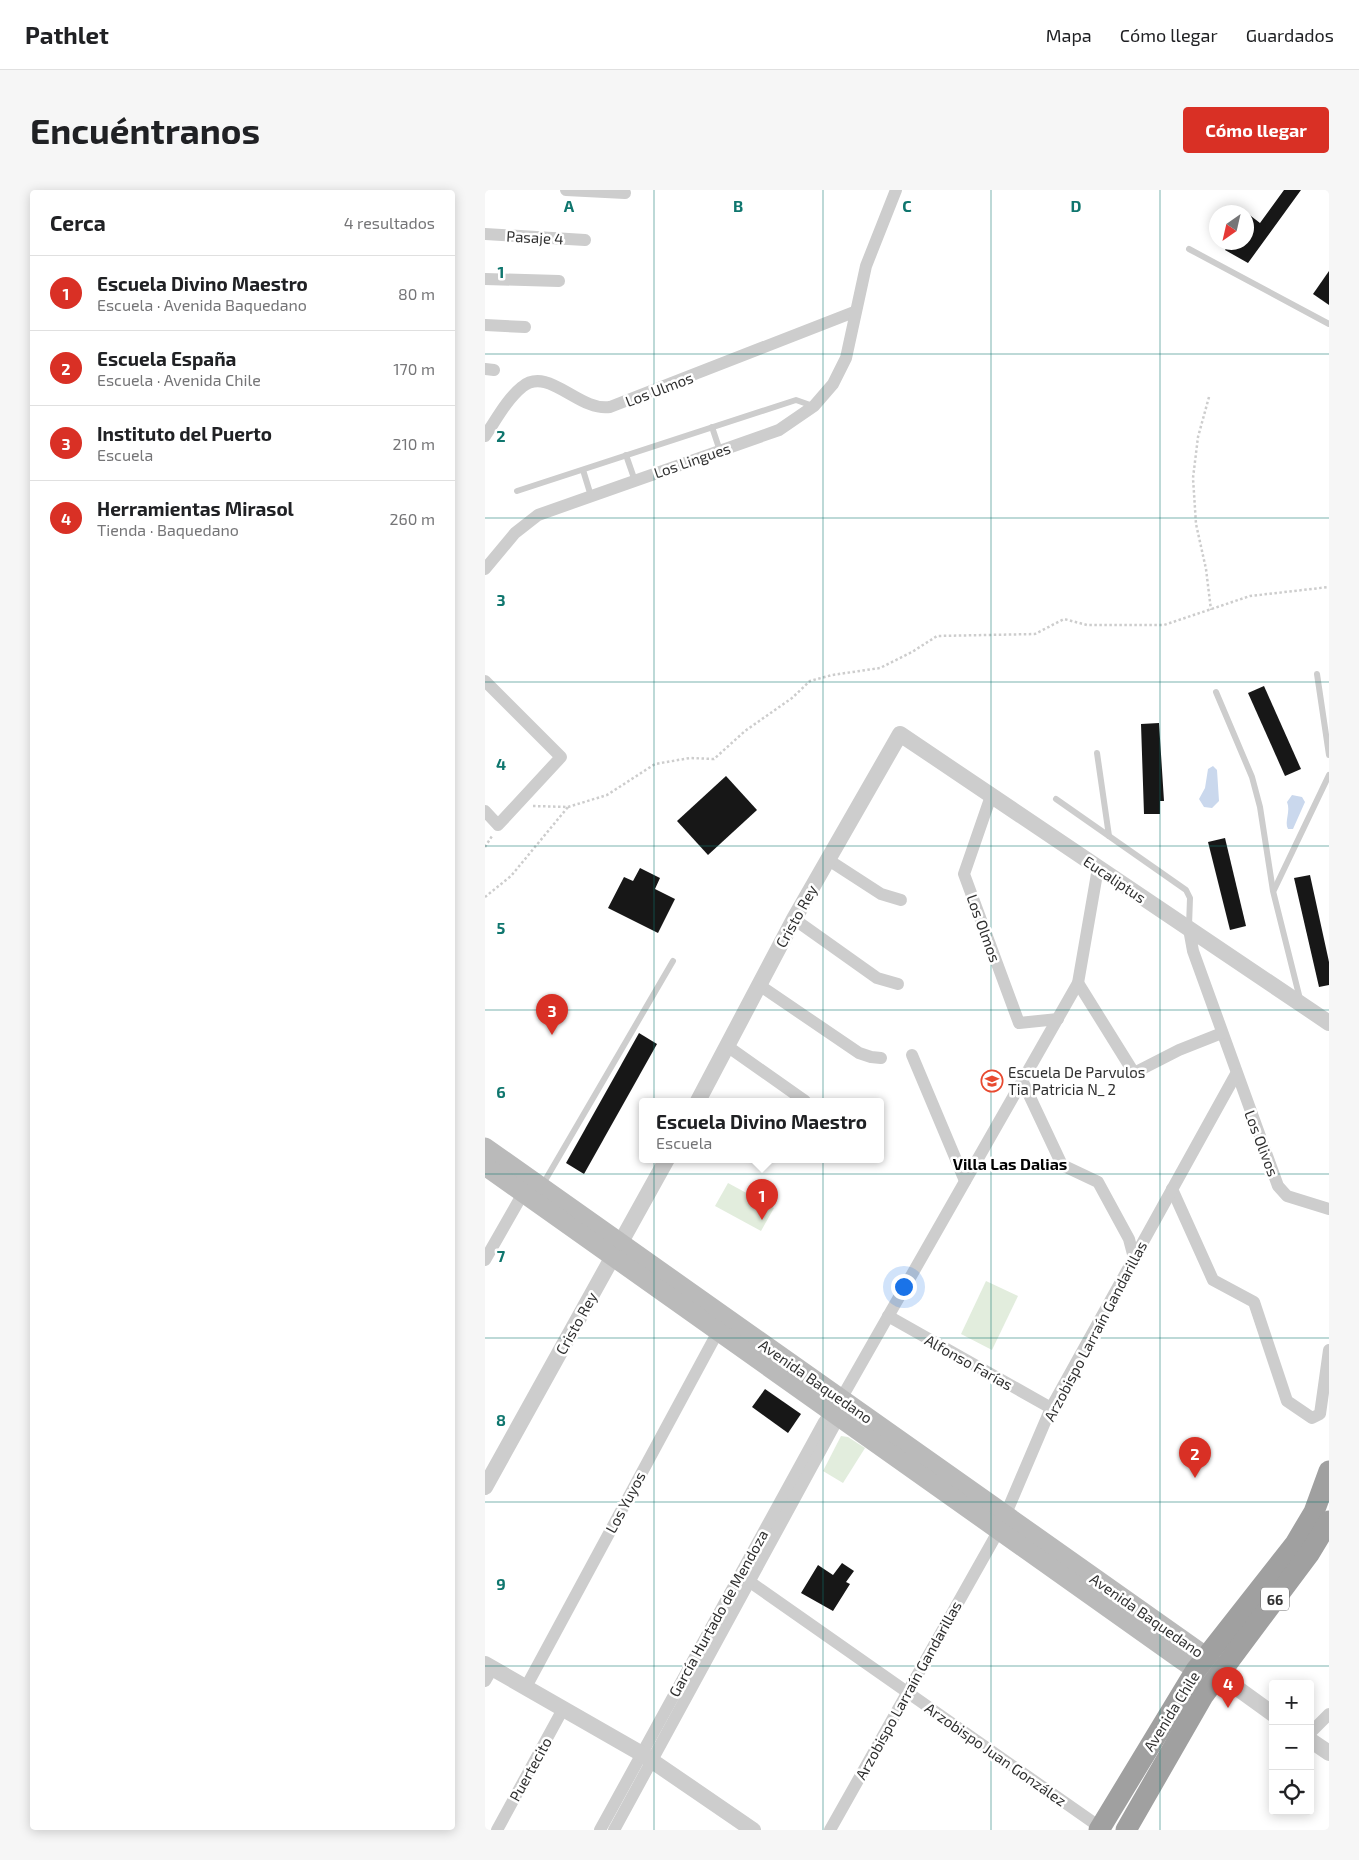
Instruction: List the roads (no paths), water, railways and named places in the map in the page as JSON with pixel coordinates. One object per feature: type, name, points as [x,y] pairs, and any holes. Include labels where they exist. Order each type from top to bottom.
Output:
[{"type":"highway","name":"Avenida Chile","points":[[1101,1829],[1201,1664],[1295,1544],[1314,1512],[1329,1471]]},
{"type":"highway","name":"Avenida Chile","points":[[1125,1830],[1203,1696],[1309,1554],[1329,1522]]},
{"type":"main road","name":"Avenida Baquedano","points":[[485,1147],[532,1186],[617,1250],[722,1324],[837,1409],[1003,1522],[1219,1675]]},
{"type":"main road","name":"Avenida Baquedano","points":[[485,1166],[532,1186]]},
{"type":"street","points":[[566,190],[625,193]]},
{"type":"street","name":"Los Lingues","points":[[485,569],[515,533],[546,511],[779,430],[815,406],[833,384],[846,358],[853,328],[854,312],[874,243],[896,190]]},
{"type":"street","name":"Pasaje 4","points":[[485,234],[585,240]]},
{"type":"street","points":[[485,279],[559,281]]},
{"type":"street","name":"Los Ulmos","points":[[485,436],[520,388],[533,381],[546,382],[590,406],[610,407],[854,312]]},
{"type":"street","points":[[485,325],[525,327]]},
{"type":"street","points":[[485,681],[561,757],[498,825],[485,811]]},
{"type":"street","name":"Eucaliptus","points":[[901,734],[1329,1023]]},
{"type":"street","name":"Cristo Rey","points":[[700,1098],[827,859],[901,734]]},
{"type":"street","name":"Los Olmos","points":[[991,796],[964,874],[1019,1023],[1057,1019]]},
{"type":"street","points":[[827,859],[881,894],[901,900]]},
{"type":"street","name":"García Hurtado de Mendoza","points":[[614,1830],[647,1757],[744,1578],[888,1316],[1078,983],[1098,868]]},
{"type":"street","points":[[794,920],[877,978],[898,984]]},
{"type":"street","points":[[1189,929],[1193,951],[1236,1074]]},
{"type":"street","points":[[1078,983],[1134,1073],[1179,1050],[1222,1033]]},
{"type":"street","points":[[759,985],[859,1053],[871,1058],[881,1058]]},
{"type":"street","points":[[727,1046],[801,1098]]},
{"type":"street","points":[[911,1055],[965,1181]]},
{"type":"street","name":"Arzobispo Larraín Gandarillas","points":[[830,1830],[1003,1522],[1051,1408],[1236,1074]]},
{"type":"street","name":"Los Olivos","points":[[1236,1074],[1278,1186],[1287,1196],[1329,1210]]},
{"type":"street","points":[[1022,1080],[1062,1165],[1098,1182],[1129,1239],[1134,1258]]},
{"type":"street","name":"Cristo Rey","points":[[485,1487],[665,1163]]},
{"type":"street","points":[[485,1260],[532,1186]]},
{"type":"street","points":[[1172,1189],[1213,1280],[1254,1302],[1287,1401],[1312,1418],[1320,1414],[1329,1350]]},
{"type":"street","name":"Alfonso Farías","points":[[888,1316],[1051,1408]]},
{"type":"street","name":"Los Yuyos","points":[[526,1687],[722,1324]]},
{"type":"street","name":"Arzobispo Juan González","points":[[744,1578],[1101,1829]]},
{"type":"street","points":[[487,1672],[526,1687],[647,1757],[753,1830]]},
{"type":"street","points":[[1219,1675],[1269,1711]]},
{"type":"street","name":"Puertecito","points":[[497,1830],[563,1709]]},
{"type":"street","points":[[1314,1729],[1329,1714]]},
{"type":"street","points":[[1314,1743],[1329,1753]]},
{"type":"street","name":"García Hurtado de Mendoza","points":[[600,1830],[647,1757]]},
{"type":"lane","points":[[1189,250],[1329,324]]},
{"type":"lane","points":[[517,491],[796,400],[815,406]]},
{"type":"lane","points":[[712,427],[720,451]]},
{"type":"lane","points":[[626,455],[635,480]]},
{"type":"lane","points":[[583,470],[591,496]]},
{"type":"lane","points":[[1317,674],[1329,755]]},
{"type":"lane","points":[[1216,692],[1252,777],[1273,891],[1301,1004]]},
{"type":"lane","points":[[1097,754],[1109,836]]},
{"type":"lane","points":[[1273,891],[1329,775]]},
{"type":"lane","points":[[1056,799],[1185,890],[1190,898],[1189,929]]},
{"type":"lane","points":[[532,1186],[673,961]]},
{"type":"water","points":[[1213,766],[1217,770],[1219,801],[1212,808],[1204,807],[1199,799],[1205,788],[1208,769]]},
{"type":"water","points":[[1292,795],[1302,797],[1305,802],[1293,829],[1288,829],[1287,802]]},
{"type":"place","name":"Instituto del Puerto","points":[[552,1035]]},
{"type":"place","name":"Escuela De Parvulos Tia Patricia N_ 2","points":[[992,1081]]},
{"type":"place","name":"Escuela Divino Maestro","points":[[762,1220]]},
{"type":"place","name":"Escuela España","points":[[1195,1478]]},
{"type":"place","name":"Herramientas Mirasol","points":[[1228,1708]]},
{"type":"district","name":"Villa Las Dalias","points":[[1010,1163]]}]
